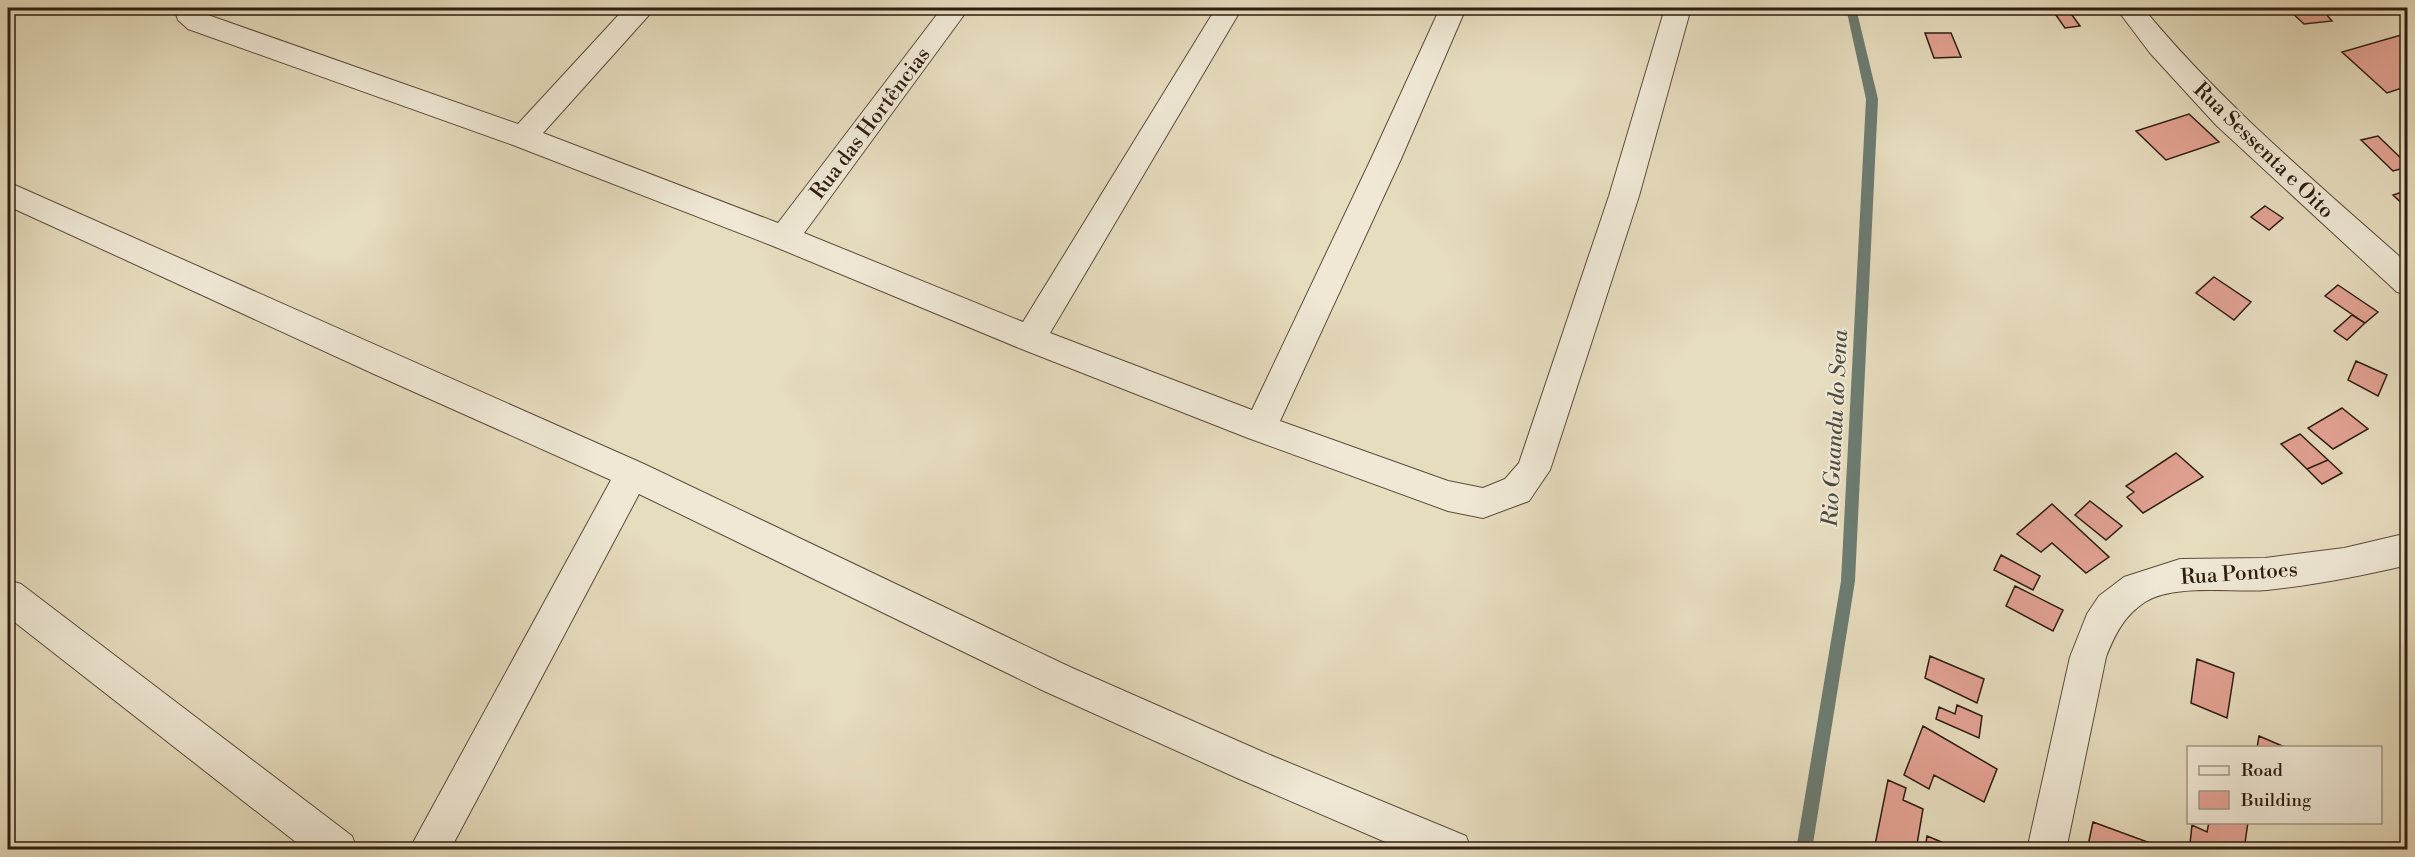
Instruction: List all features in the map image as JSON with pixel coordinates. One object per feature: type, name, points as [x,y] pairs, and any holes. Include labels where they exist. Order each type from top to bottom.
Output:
[{"type":"street","points":[[187,8],[188,13],[198,22],[523,137],[1260,428],[1448,496],[1483,503],[1517,490],[1533,470],[1624,196],[1678,8]]},
{"type":"street","points":[[523,137],[640,8]]},
{"type":"street","name":"Rua das Hortências","points":[[783,238],[956,8]]},
{"type":"street","points":[[1030,339],[1229,8]]},
{"type":"street","points":[[1260,428],[1386,159],[1453,8]]},
{"type":"street","name":"Rua Sessenta e Oito","points":[[2129,8],[2200,90],[2290,177],[2408,283]]},
{"type":"street","points":[[8,193],[385,365],[632,474],[1057,679],[1250,765],[1452,849]]},
{"type":"street","points":[[428,849],[632,474]]},
{"type":"street","name":"Rua Pontoes","points":[[2046,849],[2088,657],[2100,626],[2112,608],[2136,588],[2180,576],[2265,573],[2344,564],[2408,549]]},
{"type":"street","points":[[8,596],[339,849]]},
{"type":"building","points":[[2051,8],[2067,8],[2080,26],[2065,28]]},
{"type":"building","points":[[2287,8],[2321,8],[2332,21],[2304,24]]},
{"type":"building","points":[[1925,33],[1951,33],[1961,57],[1934,58]]},
{"type":"building","points":[[2408,33],[2408,86],[2387,93],[2342,52]]},
{"type":"building","points":[[2189,114],[2219,142],[2166,160],[2136,131]]},
{"type":"building","points":[[2378,136],[2408,167],[2393,171],[2361,140]]},
{"type":"building","points":[[2408,190],[2408,209],[2393,195]]},
{"type":"building","points":[[2265,206],[2283,218],[2269,230],[2251,217]]},
{"type":"building","points":[[2214,277],[2251,302],[2234,320],[2196,293]]},
{"type":"building","points":[[2338,285],[2378,312],[2365,323],[2325,296]]},
{"type":"building","points":[[2352,315],[2365,323],[2347,340],[2334,331]]},
{"type":"building","points":[[2356,361],[2387,375],[2378,396],[2348,380]]},
{"type":"building","points":[[2342,408],[2368,429],[2333,449],[2308,428]]},
{"type":"building","points":[[2300,434],[2328,460],[2307,469],[2281,444]]},
{"type":"building","points":[[2176,453],[2203,477],[2143,513],[2127,497],[2134,492],[2126,486]]},
{"type":"building","points":[[2328,460],[2342,473],[2322,484],[2307,469]]},
{"type":"building","points":[[2090,501],[2122,526],[2106,540],[2075,515]]},
{"type":"building","points":[[2052,504],[2109,557],[2086,573],[2052,543],[2041,552],[2017,534]]},
{"type":"building","points":[[2001,555],[2040,576],[2033,590],[1994,570]]},
{"type":"building","points":[[2015,586],[2063,610],[2053,631],[2006,606]]},
{"type":"building","points":[[1930,656],[1984,679],[1977,703],[1925,678]]},
{"type":"building","points":[[2197,659],[2234,673],[2227,718],[2191,703]]},
{"type":"building","points":[[1957,705],[1982,716],[1979,738],[1936,719],[1939,707],[1955,714]]},
{"type":"building","points":[[1923,726],[1997,769],[1984,802],[1934,775],[1929,789],[1904,775]]},
{"type":"building","points":[[2259,736],[2282,746],[2257,746]]},
{"type":"building","points":[[1888,780],[1906,788],[1903,800],[1923,809],[1916,850],[1886,850],[1875,845]]},
{"type":"building","points":[[2093,822],[2161,847],[2161,850],[2087,850]]},
{"type":"building","points":[[2209,824],[2248,824],[2244,850],[2202,850],[2190,844],[2192,825],[2207,832]]},
{"type":"building","points":[[1927,836],[1961,850],[1925,850]]},
{"type":"waterway","name":"Rio Guandu do Sena","points":[[1804,850],[1848,581],[1872,99],[1851,8]]}]
